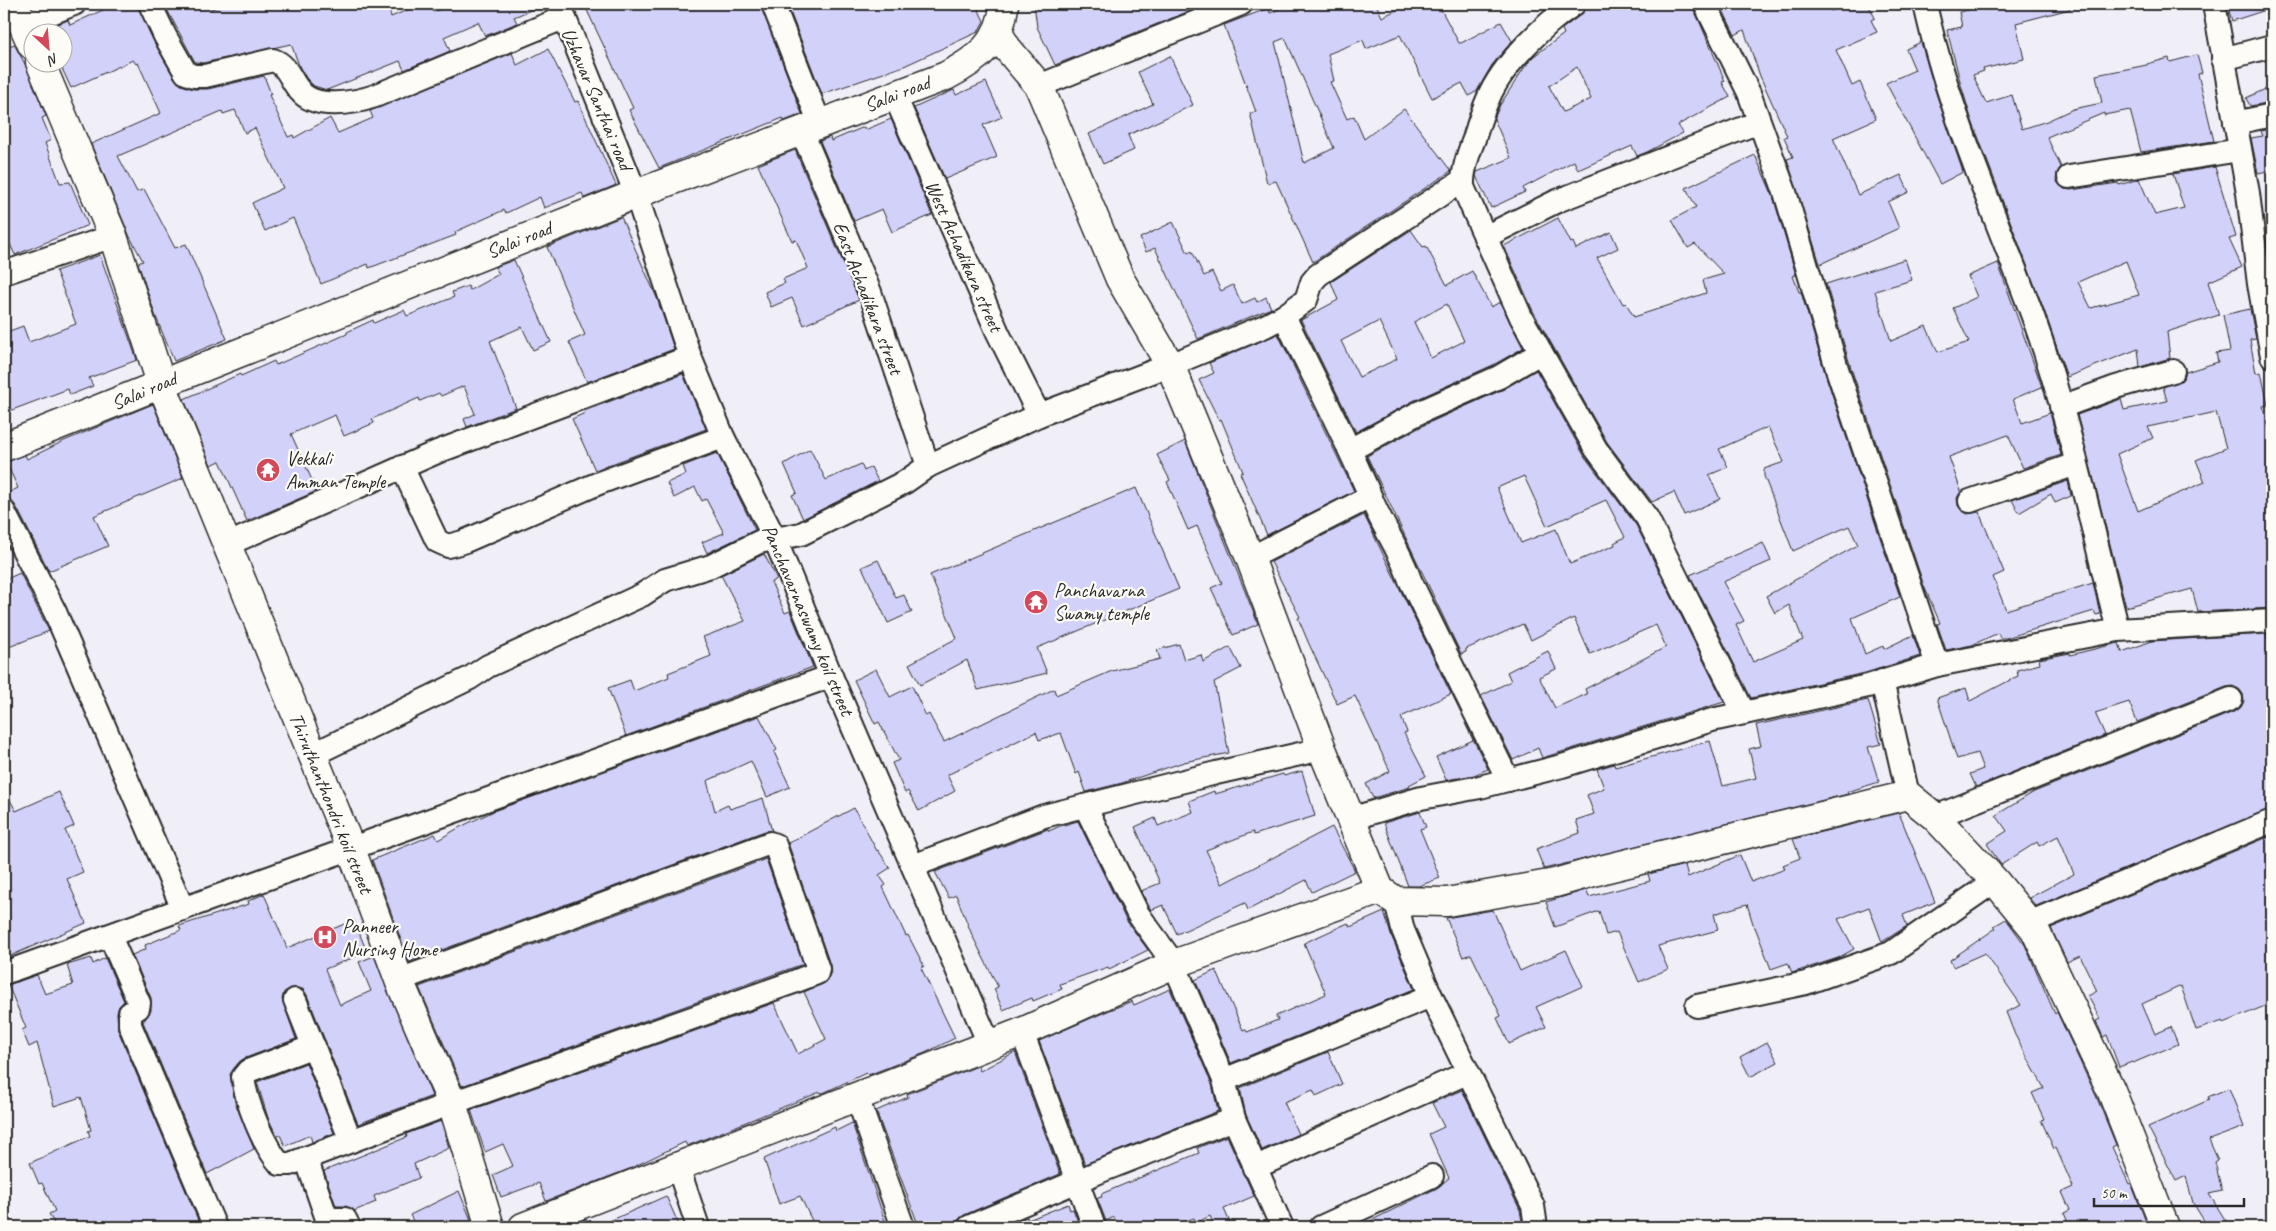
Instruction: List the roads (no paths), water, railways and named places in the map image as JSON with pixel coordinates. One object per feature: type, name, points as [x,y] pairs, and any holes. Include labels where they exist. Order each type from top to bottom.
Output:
[{"type":"main road","name":"Salai road","points":[[4,448],[161,383],[636,194],[811,128],[962,68],[978,56],[998,32],[1002,23],[1004,4]]},
{"type":"main road","points":[[998,32],[1008,48],[1039,86],[1120,278],[1170,366],[1250,558],[1350,819],[1388,895]]},
{"type":"main road","name":"Thiruthanthondri koil street","points":[[44,72],[113,236],[161,383],[351,849],[399,980],[452,1103],[490,1227]]},
{"type":"main road","points":[[523,1227],[1022,1032],[1174,964],[1388,895],[1446,902],[1555,883],[1604,869],[1908,795],[1935,816],[1995,881],[2035,930],[2111,1090],[2165,1227]]},
{"type":"street","points":[[28,22],[74,4]]},
{"type":"street","points":[[150,4],[164,36],[186,73],[194,76],[205,76],[273,60],[280,62],[300,92],[306,97],[328,103],[353,103],[374,96],[561,11]]},
{"type":"street","name":"East Achadikara street","points":[[773,4],[811,128],[870,292],[928,466]]},
{"type":"street","points":[[1039,86],[1241,4]]},
{"type":"street","points":[[1574,4],[1561,12],[1518,52],[1488,98],[1468,155],[1463,187],[1521,317],[1540,353],[1596,449],[1647,518],[1744,713]]},
{"type":"street","points":[[1706,4],[1749,93],[1785,192],[1844,390],[1937,664]]},
{"type":"street","points":[[1925,4],[1933,42],[1959,122],[1996,224],[2032,314],[2061,407],[2118,630]]},
{"type":"street","points":[[2214,4],[2267,292],[2272,356]]},
{"type":"street","name":"Uzhavar Santhai road","points":[[561,11],[636,194]]},
{"type":"street","points":[[2223,59],[2272,46]]},
{"type":"street","name":"West Achadikara street","points":[[894,94],[998,333],[1039,415]]},
{"type":"street","points":[[2235,123],[2272,114]]},
{"type":"street","points":[[1485,237],[1558,201],[1759,122]]},
{"type":"street","points":[[2069,177],[2240,150]]},
{"type":"street","points":[[312,755],[470,678],[488,666],[642,595],[665,580],[710,566],[759,542],[801,534],[905,482],[928,466],[1039,415],[1170,366],[1284,316],[1306,300],[1312,282],[1318,276],[1463,180]]},
{"type":"street","name":"Panchavarnaswamy koil street","points":[[636,194],[690,357],[723,437],[775,539],[831,676],[989,1044]]},
{"type":"street","points":[[4,273],[113,236]]},
{"type":"street","points":[[1284,316],[1350,450],[1370,498],[1404,560],[1410,580],[1508,780]]},
{"type":"street","points":[[1350,450],[1418,413],[1499,377],[1540,353]]},
{"type":"street","points":[[226,545],[437,452],[690,357]]},
{"type":"street","points":[[2061,407],[2172,371]]},
{"type":"street","points":[[402,467],[437,541],[448,546],[463,542],[599,483],[723,437]]},
{"type":"street","points":[[1970,500],[2076,464]]},
{"type":"street","points":[[1250,558],[1370,498]]},
{"type":"street","points":[[4,512],[54,612],[183,909]]},
{"type":"street","points":[[1350,819],[1421,798],[1480,787],[1562,766],[1650,738],[1744,713],[1882,681],[1937,664],[2118,630],[2272,621]]},
{"type":"street","points":[[4,973],[831,676]]},
{"type":"street","points":[[1882,681],[1908,795]]},
{"type":"street","points":[[1935,816],[2230,699]]},
{"type":"street","points":[[913,866],[1044,816],[1216,773],[1322,749]]},
{"type":"street","points":[[1085,806],[1138,914],[1174,964],[1224,1080],[1234,1119],[1254,1168],[1282,1227]]},
{"type":"street","points":[[2029,923],[2272,821]]},
{"type":"street","points":[[314,1046],[248,1071],[244,1077],[245,1091],[271,1154],[280,1164],[290,1164],[452,1103],[817,973],[816,962],[775,845],[770,843],[399,980]]},
{"type":"street","points":[[1697,1006],[1806,983],[1891,953],[1995,881]]},
{"type":"street","points":[[1388,895],[1431,996],[1467,1073],[1534,1206],[1536,1227]]},
{"type":"street","points":[[110,936],[139,1004],[138,1008],[130,1013],[130,1025],[215,1227]]},
{"type":"street","points":[[1224,1080],[1431,996]]},
{"type":"street","points":[[295,1000],[351,1141]]},
{"type":"street","points":[[1022,1032],[1094,1227]]},
{"type":"street","points":[[1254,1168],[1467,1073]]},
{"type":"street","points":[[857,1097],[903,1227]]},
{"type":"street","points":[[969,1227],[1101,1171],[1234,1119]]},
{"type":"street","points":[[306,1158],[327,1219],[345,1219],[348,1227]]},
{"type":"street","points":[[678,1167],[698,1227]]},
{"type":"street","points":[[1321,1227],[1432,1176]]},
{"type":"place","name":"Vekkali Amman Temple","points":[[268,470]]},
{"type":"place","name":"Panchavarna Swamy temple","points":[[1036,602]]},
{"type":"place","name":"Panneer Nursing Home","points":[[325,937]]}]
